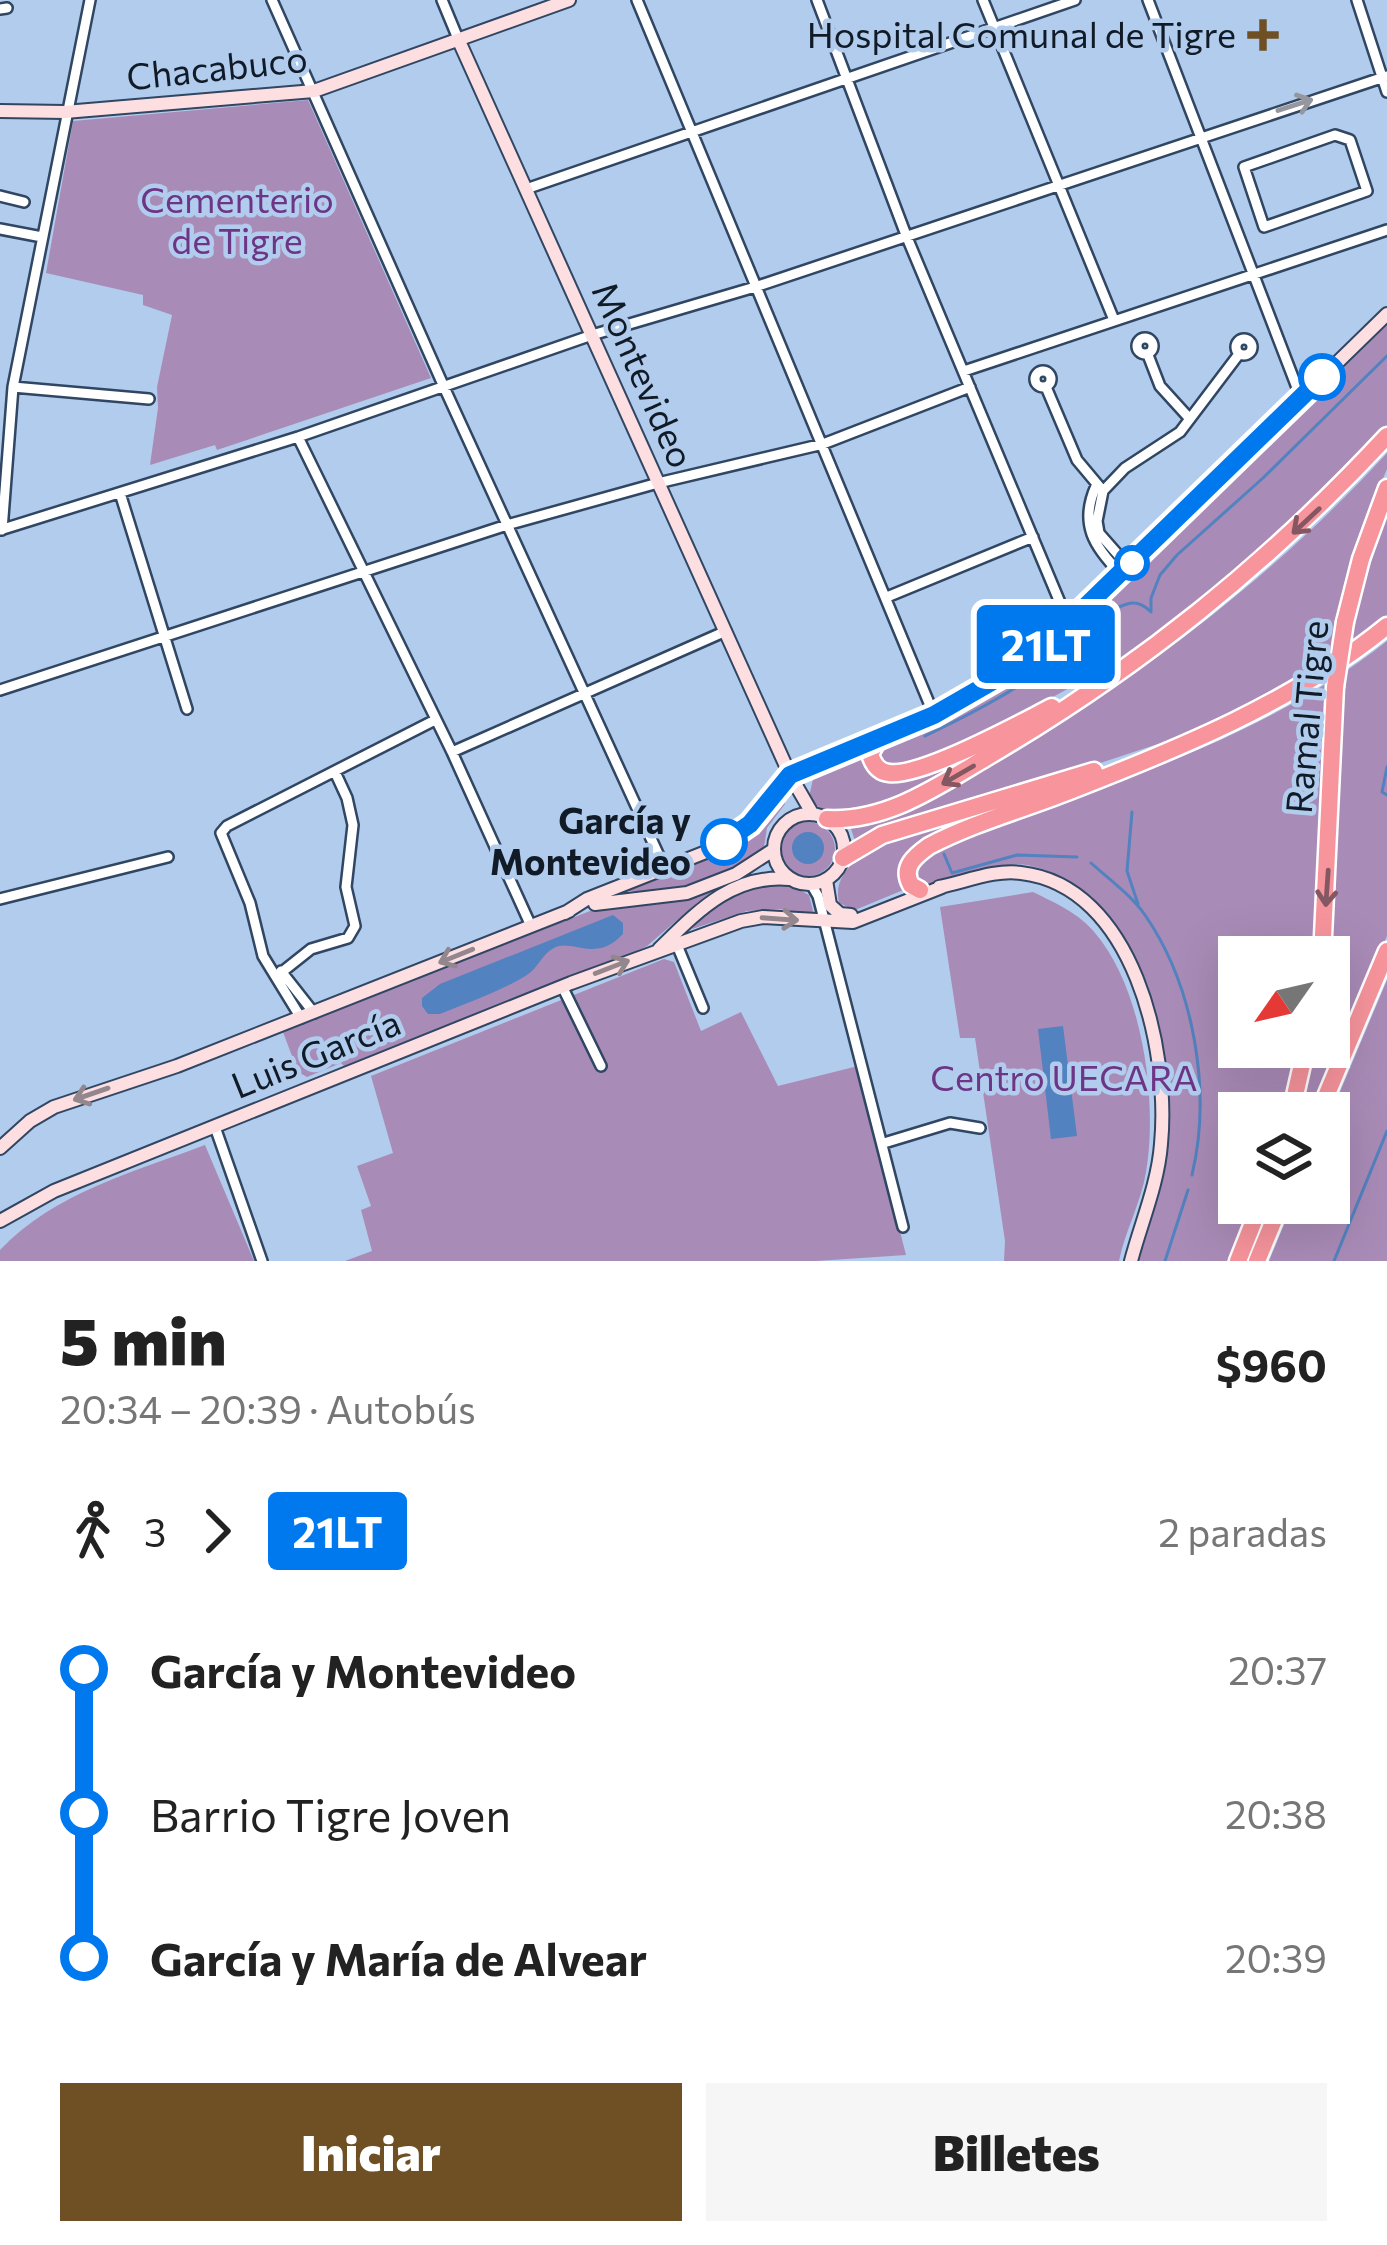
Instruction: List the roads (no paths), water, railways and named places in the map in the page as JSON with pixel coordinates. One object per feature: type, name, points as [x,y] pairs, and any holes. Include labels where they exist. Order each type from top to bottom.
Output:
[{"type":"highway","points":[[820,816],[865,818],[932,790],[1080,700],[1253,570],[1387,436]]},
{"type":"highway","name":"Ramal Tigre","points":[[1323,936],[1335,687],[1360,560],[1387,488]]},
{"type":"highway","points":[[920,890],[911,885],[908,871],[929,846],[1270,703],[1322,674],[1387,626]]},
{"type":"highway","points":[[878,740],[870,754],[878,769],[893,773],[923,766],[1012,727],[1127,667]]},
{"type":"highway","points":[[843,858],[882,835],[1164,750]]},
{"type":"highway","points":[[1328,1092],[1387,951]]},
{"type":"highway","points":[[1238,1261],[1253,1224]]},
{"type":"highway","points":[[1256,1261],[1272,1224]]},
{"type":"street","points":[[90,0],[13,388],[1,530],[298,437],[592,335],[755,287],[1385,76]]},
{"type":"street","points":[[272,0],[443,387],[665,869]]},
{"type":"street","name":"Montevideo","points":[[442,0],[790,775],[800,796],[820,816]]},
{"type":"street","name":"Chacabuco","points":[[0,112],[65,112],[314,92],[569,0]]},
{"type":"street","points":[[637,0],[934,715]]},
{"type":"street","points":[[817,0],[906,235],[1070,624]]},
{"type":"street","points":[[983,0],[1114,320]]},
{"type":"street","points":[[526,189],[1075,0]]},
{"type":"street","points":[[1148,0],[1301,399]]},
{"type":"street","points":[[1357,0],[1387,92]]},
{"type":"street","points":[[1336,135],[1350,140],[1368,186],[1363,194],[1265,228],[1252,196],[1244,171],[1247,164],[1336,135]]},
{"type":"street","points":[[0,196],[24,202]]},
{"type":"street","points":[[1228,205],[1252,196]]},
{"type":"street","points":[[0,229],[42,237]]},
{"type":"street","points":[[964,371],[1387,230]]},
{"type":"street","name":"Luis García","points":[[565,913],[587,899],[711,850],[750,824],[790,775],[934,715],[1011,670],[1070,624],[1387,314]]},
{"type":"street","points":[[1100,489],[1171,440],[1239,354]]},
{"type":"street","points":[[1148,355],[1160,386],[1190,419]]},
{"type":"street","points":[[0,690],[507,525],[823,444],[970,387]]},
{"type":"street","points":[[1046,387],[1067,440],[1100,489],[1099,533],[1125,570]]},
{"type":"street","points":[[13,388],[149,399]]},
{"type":"street","points":[[298,437],[531,926]]},
{"type":"street","points":[[119,493],[187,709]]},
{"type":"street","points":[[886,597],[1033,537]]},
{"type":"street","points":[[452,752],[726,631]]},
{"type":"street","points":[[308,1016],[263,956],[250,903],[221,833],[435,719]]},
{"type":"street","points":[[800,796],[804,778],[816,765]]},
{"type":"street","points":[[277,971],[311,949],[348,938],[355,926],[346,886],[353,825],[335,772]]},
{"type":"street","name":"Montevideo","points":[[789,819],[790,775]]},
{"type":"street","points":[[819,882],[790,879],[778,866],[773,850],[777,832],[789,819],[820,816],[840,832],[843,858],[819,882],[818,896],[903,1227]]},
{"type":"street","name":"Luis García","points":[[0,1148],[54,1106],[177,1066],[565,913],[607,900],[687,893],[736,874],[773,850]]},
{"type":"street","points":[[0,899],[168,857]]},
{"type":"street","name":"Luis García","points":[[830,905],[846,916],[920,890],[1013,872],[1037,875],[1082,897],[1115,934],[1146,1011],[1162,1099],[1157,1172],[1131,1261]]},
{"type":"street","name":"Luis García","points":[[658,950],[725,890],[770,877],[790,879]]},
{"type":"street","points":[[819,882],[830,905],[823,922]]},
{"type":"street","name":"Luis García","points":[[0,1221],[54,1192],[658,950],[763,916],[862,920],[942,887]]},
{"type":"street","points":[[677,944],[703,1008]]},
{"type":"street","points":[[562,986],[601,1066]]},
{"type":"street","points":[[884,1143],[950,1123],[980,1128]]},
{"type":"street","points":[[215,1127],[262,1261]]},
{"type":"water","points":[[808,832],[819,837],[824,848],[819,859],[808,864],[797,859],[792,848],[797,837]]},
{"type":"water","points":[[613,915],[623,923],[623,934],[613,943],[594,949],[554,948],[527,975],[496,991],[440,1014],[428,1014],[422,1006],[422,998],[440,984]]},
{"type":"water","points":[[1063,1026],[1077,1136],[1051,1139],[1038,1029]]},
{"type":"waterway","points":[[925,736],[1029,679],[1118,608],[1137,603],[1151,612],[1160,575],[1177,555],[1387,356]]},
{"type":"waterway","points":[[1387,767],[1382,792],[1387,795]]},
{"type":"waterway","points":[[1132,812],[1127,871],[1138,904]]},
{"type":"waterway","points":[[944,854],[952,873],[1017,855],[1077,857]]},
{"type":"waterway","points":[[1091,863],[1145,915],[1162,943],[1187,1006],[1199,1075],[1198,1143],[1192,1175]]},
{"type":"waterway","points":[[1334,1261],[1387,1131]]},
{"type":"waterway","points":[[1165,1261],[1188,1190]]},
{"type":"place","name":"Hospital Comunal de Tigre","points":[[1263,35]]},
{"type":"place","name":"García y Montevideo","points":[[724,842]]},
{"type":"park label","name":"Cementerio de Tigre","points":[[237,220]]},
{"type":"park label","name":"Centro UECARA","points":[[1064,1078]]}]
